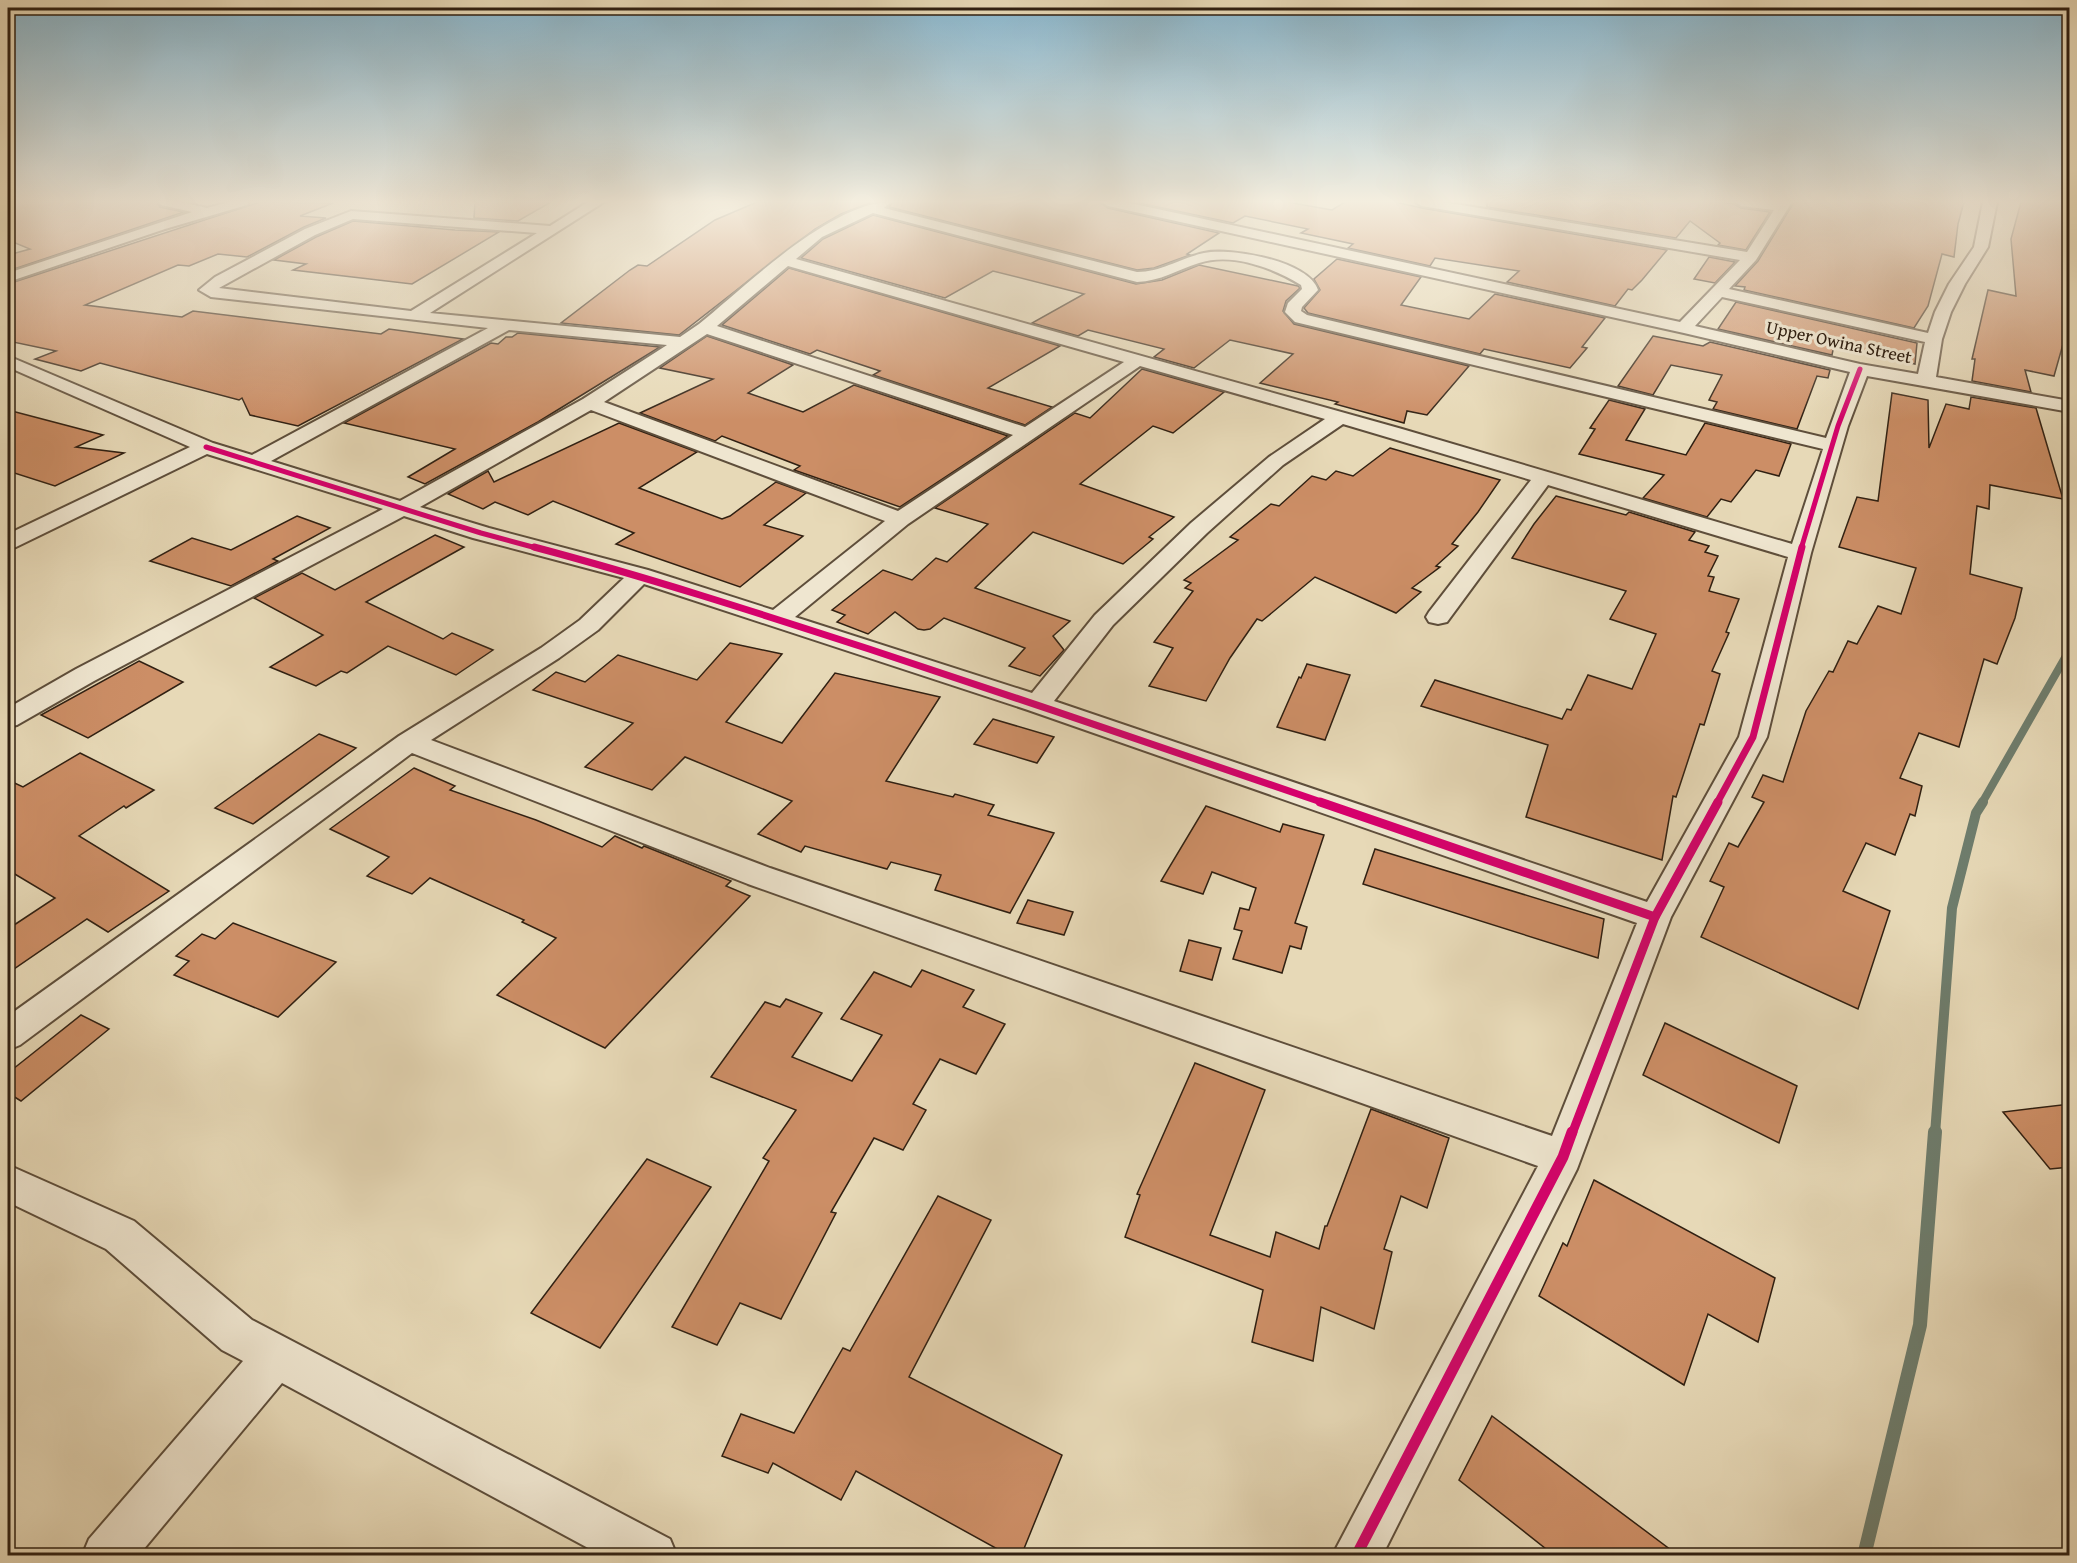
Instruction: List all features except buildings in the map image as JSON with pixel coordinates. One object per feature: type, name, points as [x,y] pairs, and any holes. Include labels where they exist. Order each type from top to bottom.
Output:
[{"type":"street","points":[[229,275],[207,290],[414,316],[683,342]]},
{"type":"street","points":[[414,316],[480,275]]},
{"type":"street","points":[[8,719],[85,675],[404,507],[590,404],[705,328],[770,275]]},
{"type":"street","points":[[836,275],[1341,418],[1800,553]]},
{"type":"street","points":[[1130,275],[1137,277],[1164,275]]},
{"type":"street","points":[[1293,275],[1308,283],[1310,290],[1294,306],[1293,312],[1301,319],[1834,446]]},
{"type":"street","name":"Upper Owina Street","points":[[1441,275],[1860,369],[2070,407]]},
{"type":"street","points":[[1684,328],[1734,275]]},
{"type":"street","points":[[1926,381],[1934,339],[1943,312],[1964,275]]},
{"type":"street","points":[[1718,291],[1934,339]]},
{"type":"street","points":[[254,462],[506,325]]},
{"type":"street","points":[[705,328],[1029,434]]},
{"type":"street","points":[[777,619],[900,519],[1138,360]]},
{"type":"street","points":[[8,361],[206,447],[404,507],[481,533],[640,575],[777,619],[1036,704],[1654,917]]},
{"type":"street","points":[[1356,1556],[1563,1157],[1654,917],[1753,737],[1800,553],[1834,446],[1835,432],[1853,393],[1860,369]]},
{"type":"street","points":[[590,404],[900,519]]},
{"type":"street","points":[[1036,704],[1104,620],[1199,528],[1276,461],[1341,418]]},
{"type":"street","points":[[8,542],[206,447]]},
{"type":"street","points":[[1438,617],[1543,478]]},
{"type":"street","points":[[8,1035],[409,742],[550,653],[589,625],[640,575]]},
{"type":"street","points":[[409,742],[759,876],[1563,1157]]},
{"type":"street","points":[[8,1183],[120,1235],[237,1335],[653,1556]]},
{"type":"street","points":[[106,1556],[277,1355]]},
{"type":"waterway","points":[[1982,803],[2070,649]]},
{"type":"waterway","points":[[1935,1134],[1952,908],[1976,813],[1983,802]]},
{"type":"waterway","points":[[1864,1556],[1920,1325],[1935,1132]]},
{"type":"cycle path","points":[[1356,1556],[1563,1157],[1655,917],[1753,737],[1800,553],[1834,446],[1838,426],[1860,369]]},
{"type":"cycle path","points":[[206,447],[481,533],[640,575],[777,619],[1037,704],[1655,917]]}]
